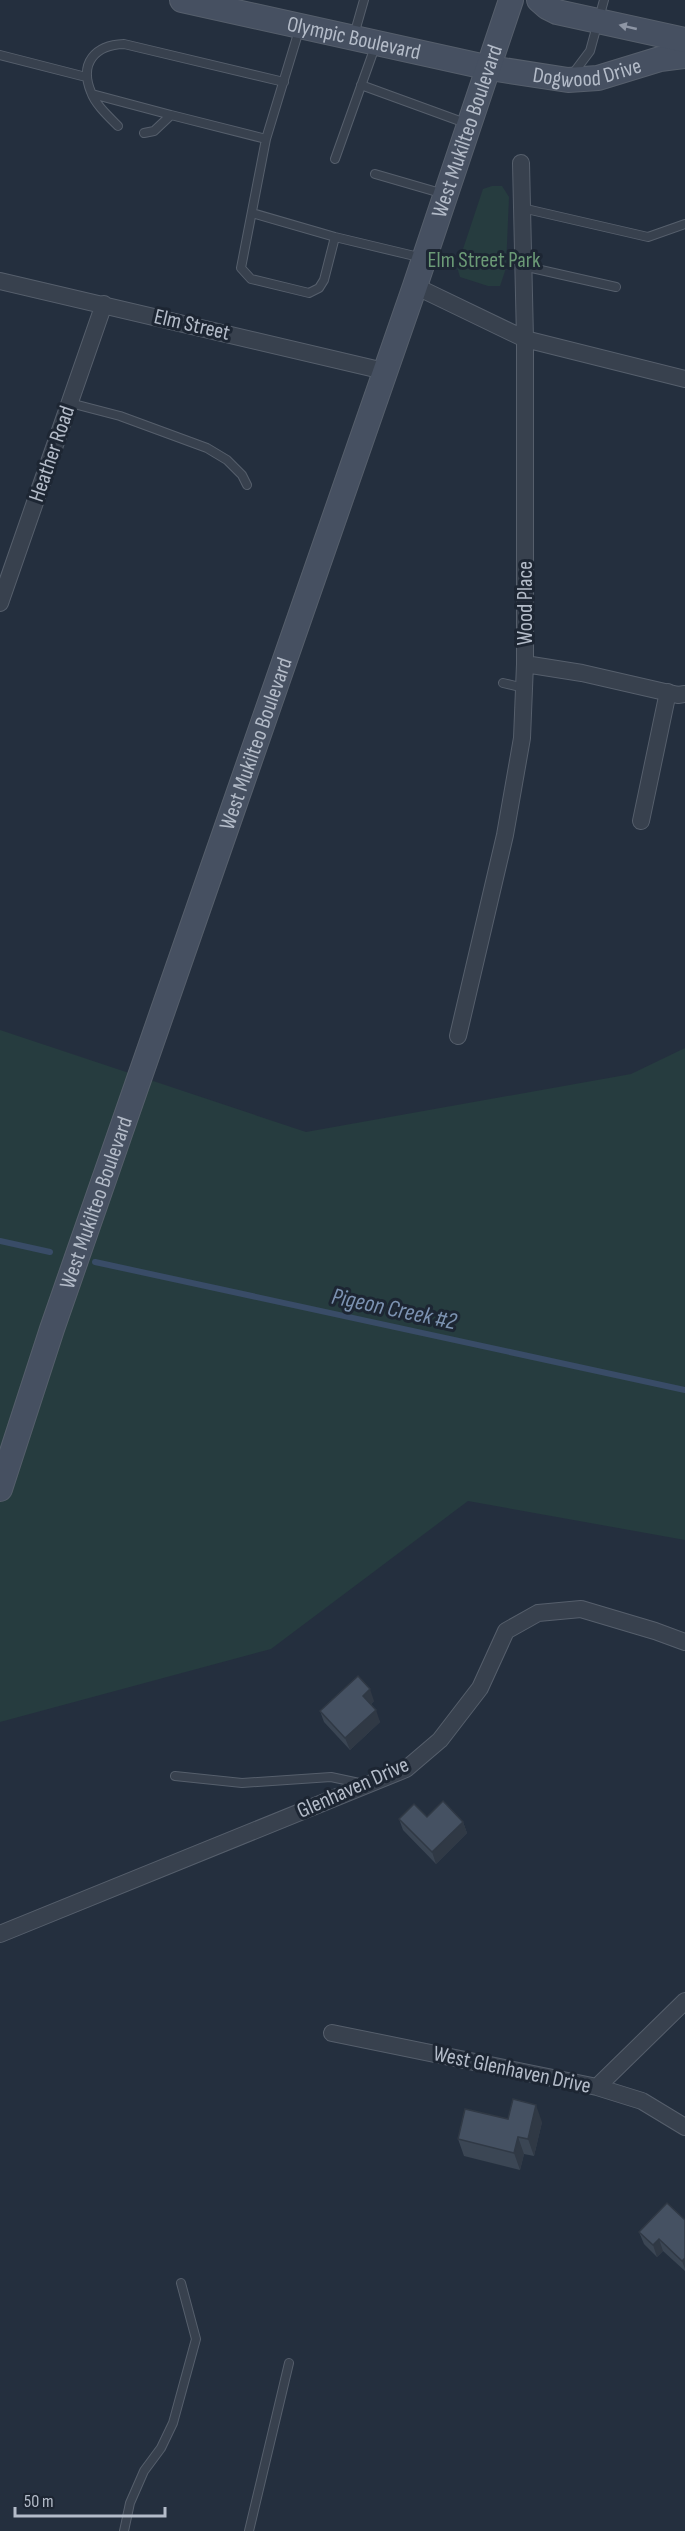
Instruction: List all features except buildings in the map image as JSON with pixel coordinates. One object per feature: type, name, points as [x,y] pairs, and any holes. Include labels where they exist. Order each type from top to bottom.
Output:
[{"type":"main road","name":"Olympic Boulevard","points":[[182,0],[489,68]]},
{"type":"main road","name":"West Mukilteo Boulevard","points":[[0,1489],[52,1329],[415,286],[511,0]]},
{"type":"main road","points":[[539,0],[547,8],[556,12],[602,10],[685,40]]},
{"type":"main road","name":"Dogwood Drive","points":[[489,68],[568,80],[598,78],[660,59],[685,56]]},
{"type":"street","name":"Wood Place","points":[[458,1036],[505,835],[522,738],[525,664],[525,339],[521,163]]},
{"type":"street","name":"Elm Street","points":[[0,281],[384,371]]},
{"type":"street","points":[[415,286],[525,339],[685,379]]},
{"type":"street","name":"Heather Road","points":[[0,603],[104,304]]},
{"type":"street","points":[[525,664],[685,694]]},
{"type":"street","points":[[641,821],[668,692]]},
{"type":"street","name":"Glenhaven Drive","points":[[0,1934],[406,1769],[440,1740],[480,1688],[506,1631],[538,1613],[581,1609],[685,1642]]},
{"type":"street","points":[[597,2087],[685,2001]]},
{"type":"street","name":"West Glenhaven Drive","points":[[332,2032],[597,2087],[642,2101],[685,2127]]},
{"type":"lane","points":[[334,159],[361,86],[365,40],[364,0]]},
{"type":"lane","points":[[568,80],[590,51],[602,10]]},
{"type":"lane","points":[[300,27],[266,139],[242,268],[251,279],[309,293],[319,288],[324,280],[335,237]]},
{"type":"lane","points":[[118,126],[91,94],[86,77],[91,59],[96,52],[107,45],[124,44],[284,82]]},
{"type":"lane","points":[[0,55],[86,77]]},
{"type":"lane","points":[[361,86],[470,125]]},
{"type":"lane","points":[[91,94],[266,139]]},
{"type":"lane","points":[[144,133],[154,131],[171,115]]},
{"type":"lane","points":[[375,174],[445,195]]},
{"type":"lane","points":[[522,208],[648,237],[685,224]]},
{"type":"lane","points":[[252,213],[335,237],[424,258]]},
{"type":"lane","points":[[523,266],[616,287]]},
{"type":"lane","points":[[70,402],[207,448],[227,460],[242,475],[247,485]]},
{"type":"lane","points":[[503,683],[524,688]]},
{"type":"lane","points":[[175,1776],[242,1783],[331,1777],[367,1785]]},
{"type":"lane","points":[[124,2531],[130,2503],[144,2471],[160,2448],[173,2423],[196,2339],[181,2283]]},
{"type":"lane","points":[[249,2531],[289,2363]]},
{"type":"green space","name":"Elm Street Park","points":[[502,186],[509,197],[506,268],[500,286],[488,286],[460,277],[457,267],[483,189]]},
{"type":"green space","points":[[0,1030],[306,1132],[631,1074],[685,1048],[685,1540],[468,1501],[271,1649],[0,1722]]},
{"type":"waterway","name":"Pigeon Creek #2","points":[[0,1241],[50,1252]]},
{"type":"waterway","name":"Pigeon Creek #2","points":[[95,1262],[685,1390]]}]
